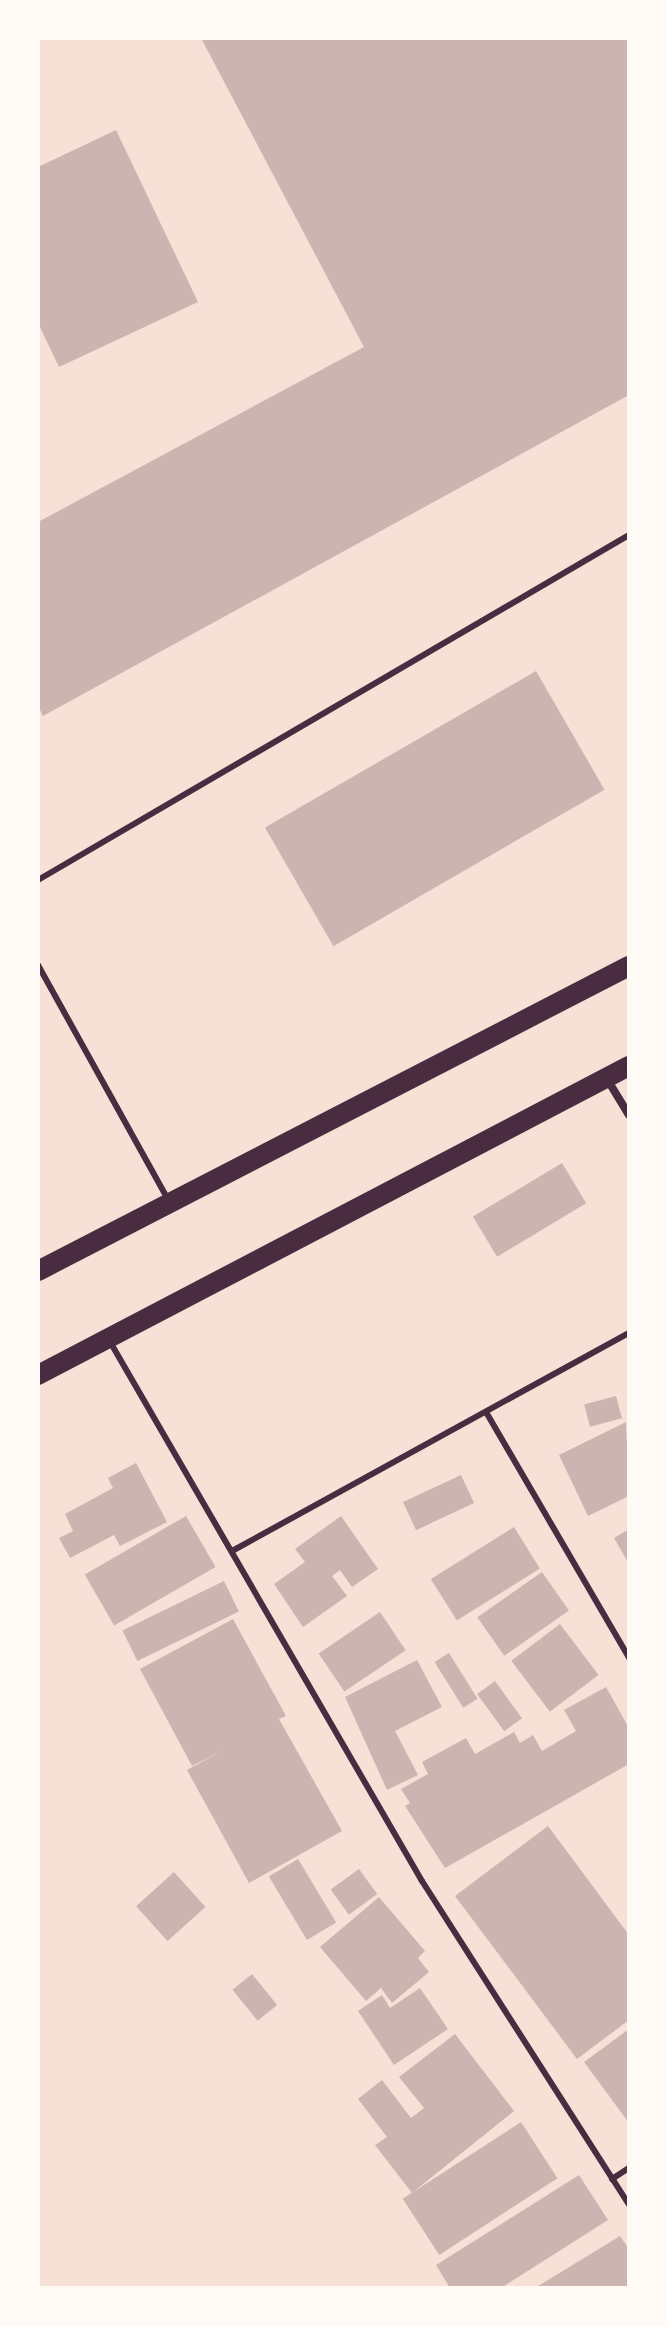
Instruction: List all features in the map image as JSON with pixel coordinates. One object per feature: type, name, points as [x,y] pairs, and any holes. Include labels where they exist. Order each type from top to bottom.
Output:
[{"type":"main road","points":[[38,1271],[629,966]]},
{"type":"main road","points":[[38,1375],[629,1066]]},
{"type":"street","points":[[606,1079],[629,1115]]},
{"type":"lane","points":[[38,880],[629,535]]},
{"type":"lane","points":[[38,965],[170,1203]]},
{"type":"lane","points":[[232,1551],[629,1333]]},
{"type":"lane","points":[[109,1340],[422,1881],[629,2205]]},
{"type":"lane","points":[[486,1412],[629,1658]]},
{"type":"lane","points":[[612,2179],[629,2168]]},
{"type":"building","points":[[201,38],[629,38],[629,395],[43,716],[38,706],[38,522],[364,347]]},
{"type":"building","points":[[116,130],[198,302],[59,367],[38,323],[38,167]]},
{"type":"building","points":[[536,671],[604,790],[333,946],[265,828]]},
{"type":"building","points":[[562,1163],[586,1203],[497,1257],[473,1217]]},
{"type":"building","points":[[616,1396],[622,1418],[590,1427],[584,1405]]},
{"type":"building","points":[[626,1422],[629,1496],[588,1516],[559,1455]]},
{"type":"building","points":[[136,1463],[167,1522],[120,1546],[114,1535],[70,1558],[59,1538],[73,1531],[65,1514],[113,1488],[108,1478]]},
{"type":"building","points":[[461,1475],[474,1503],[416,1530],[403,1502]]},
{"type":"building","points":[[186,1516],[216,1567],[114,1626],[85,1575]]},
{"type":"building","points":[[341,1516],[378,1569],[352,1587],[340,1570],[332,1576],[347,1596],[303,1627],[274,1584],[305,1562],[295,1549]]},
{"type":"building","points":[[514,1527],[540,1569],[457,1620],[431,1579]]},
{"type":"building","points":[[629,1529],[629,1564],[614,1538]]},
{"type":"building","points":[[542,1572],[569,1611],[504,1656],[477,1617]]},
{"type":"building","points":[[224,1581],[239,1612],[137,1661],[122,1631]]},
{"type":"building","points":[[380,1612],[406,1650],[344,1692],[319,1653]]},
{"type":"building","points":[[233,1619],[286,1716],[279,1719],[342,1831],[249,1883],[187,1770],[223,1750],[192,1766],[140,1669]]},
{"type":"building","points":[[560,1624],[599,1675],[550,1712],[511,1661]]},
{"type":"building","points":[[449,1653],[478,1699],[463,1708],[435,1662]]},
{"type":"building","points":[[417,1660],[442,1707],[395,1731],[418,1775],[387,1790],[345,1697]]},
{"type":"building","points":[[495,1681],[522,1718],[504,1731],[477,1694]]},
{"type":"building","points":[[606,1687],[629,1728],[629,1764],[445,1868],[405,1806],[410,1803],[401,1789],[428,1774],[422,1762],[466,1738],[475,1754],[514,1732],[520,1743],[533,1735],[542,1751],[576,1731],[564,1710]]},
{"type":"building","points":[[548,1826],[629,1935],[629,2020],[577,2059],[455,1896]]},
{"type":"building","points":[[298,1859],[336,1922],[307,1940],[269,1877]]},
{"type":"building","points":[[359,1869],[377,1894],[349,1915],[331,1890]]},
{"type":"building","points":[[174,1872],[205,1907],[168,1941],[136,1906]]},
{"type":"building","points":[[379,1897],[425,1951],[418,1958],[429,1972],[392,2003],[381,1988],[366,2001],[320,1947]]},
{"type":"building","points":[[252,1974],[277,2005],[258,2021],[233,1990]]},
{"type":"building","points":[[420,1988],[448,2029],[394,2065],[358,2011],[382,1995],[390,2008]]},
{"type":"building","points":[[629,2029],[629,2123],[584,2062]]},
{"type":"building","points":[[455,2034],[514,2111],[412,2193],[375,2145],[387,2137],[358,2099],[382,2080],[411,2118],[424,2108],[399,2077]]},
{"type":"building","points":[[521,2122],[557,2178],[439,2255],[403,2199]]},
{"type":"building","points":[[579,2175],[608,2220],[501,2288],[450,2288],[436,2265]]},
{"type":"building","points":[[620,2236],[629,2249],[629,2288],[535,2288]]}]
